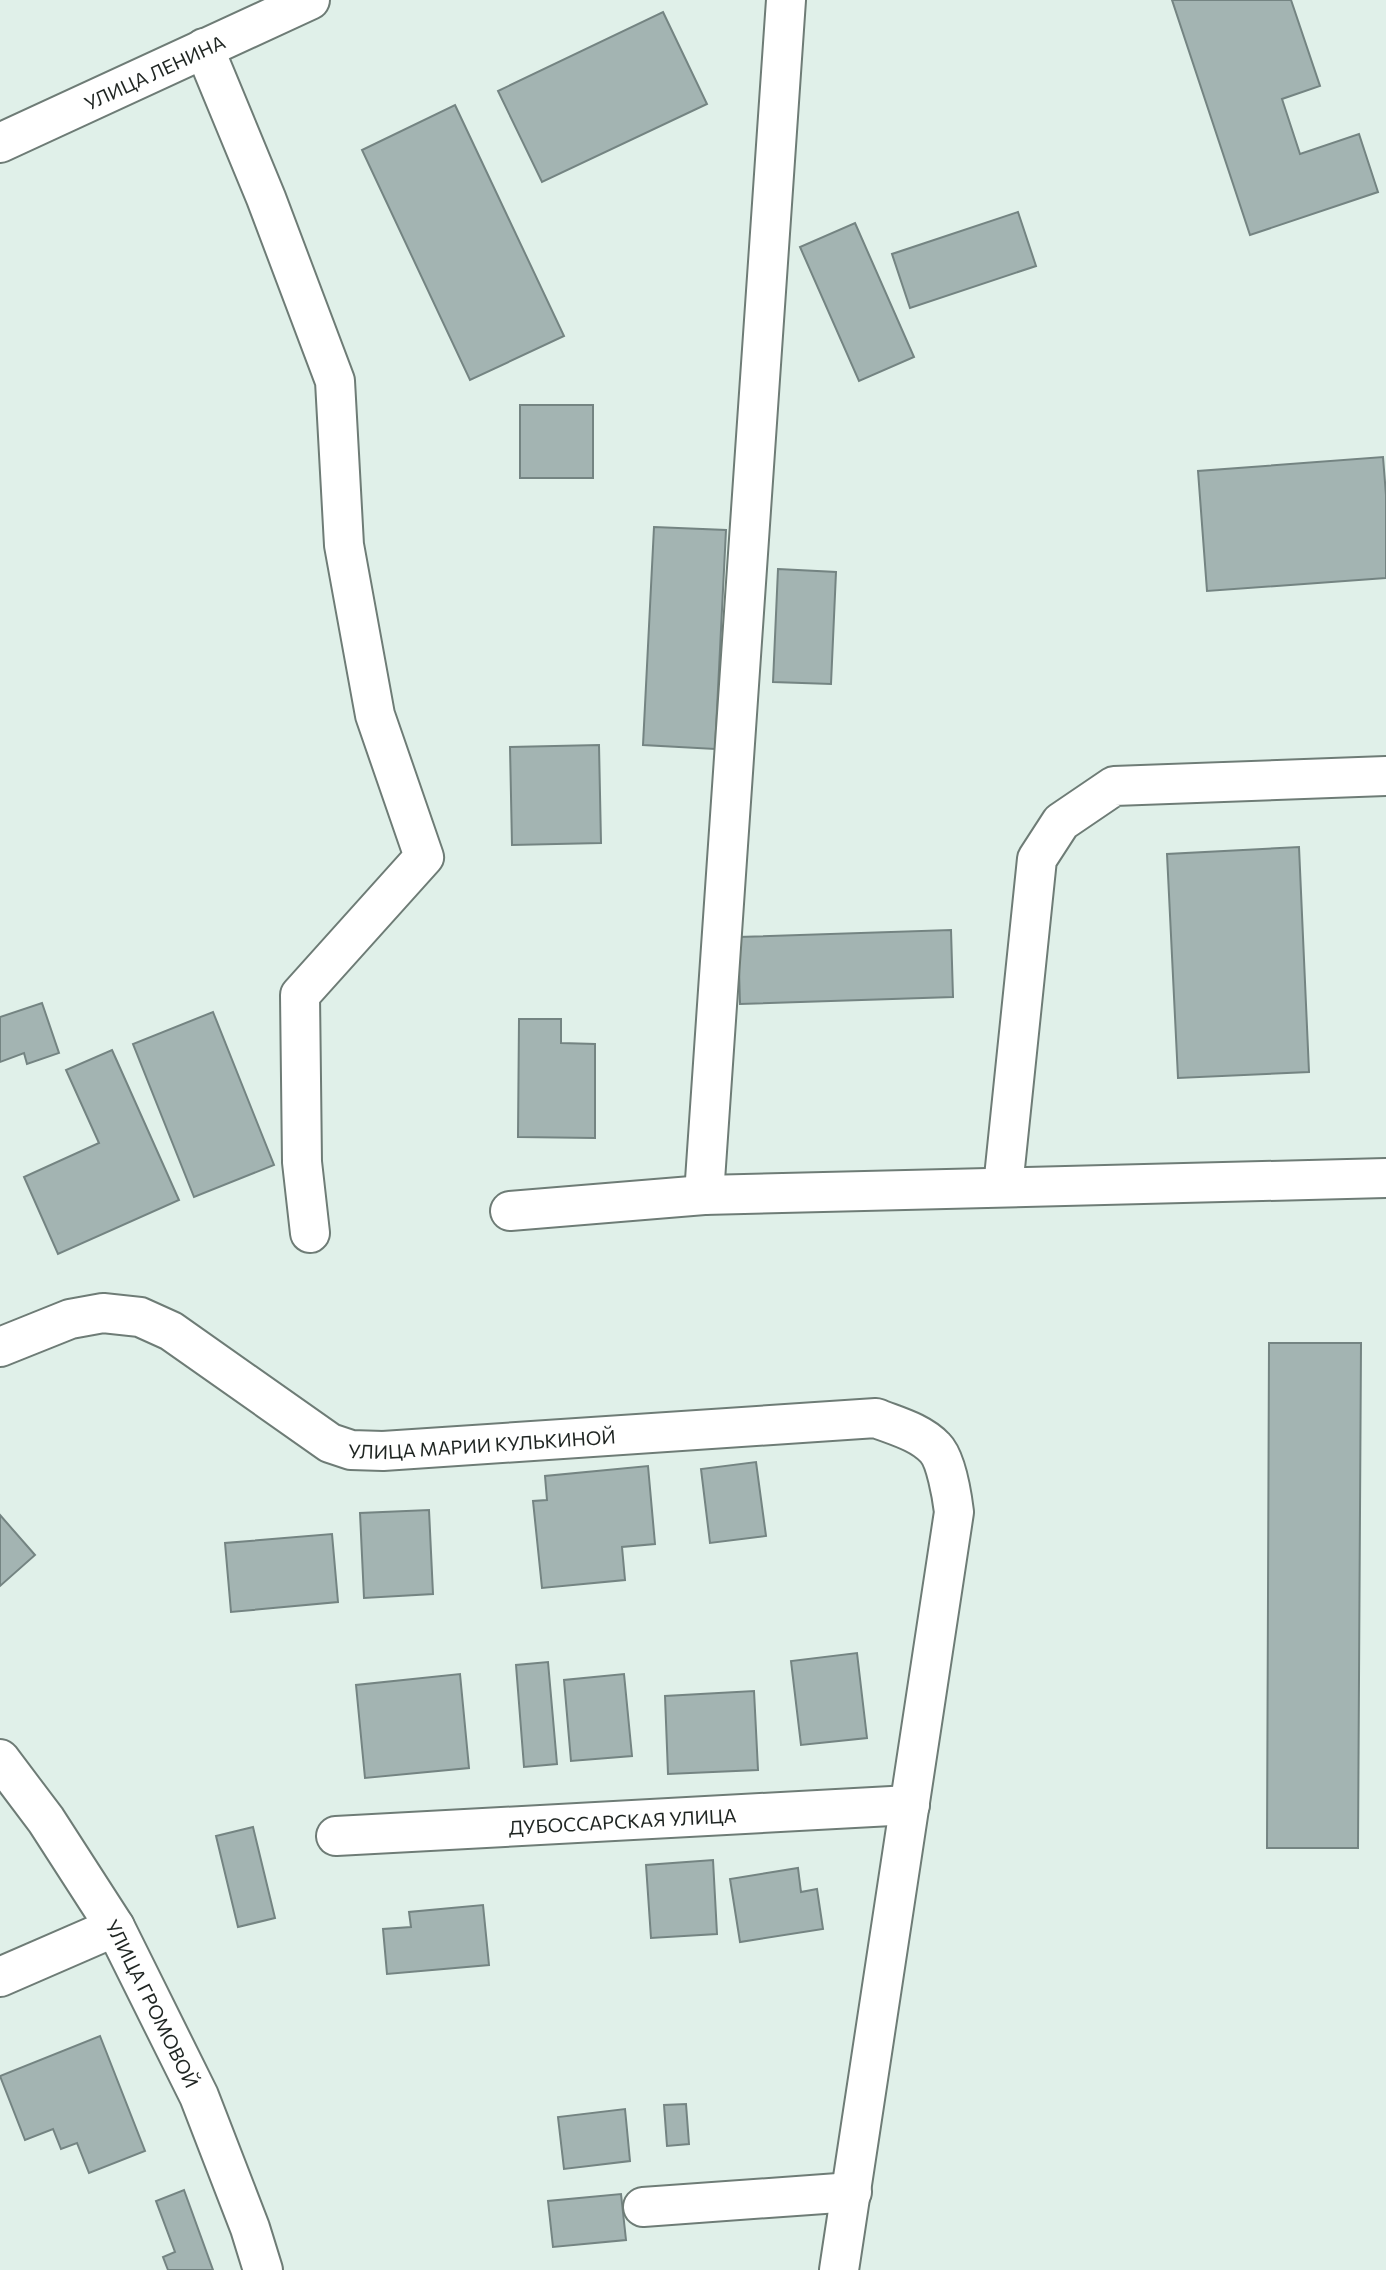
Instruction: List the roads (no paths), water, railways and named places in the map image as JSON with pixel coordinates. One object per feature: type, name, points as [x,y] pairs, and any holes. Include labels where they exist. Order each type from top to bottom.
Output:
[{"type":"street","name":"УЛИЦА ЛЕНИНА","points":[[0,144],[310,0]]},
{"type":"street","points":[[704,1195],[786,0]]},
{"type":"street","points":[[204,48],[266,198],[335,381],[344,545],[375,715],[424,857],[300,995],[302,1162],[310,1233]]},
{"type":"street","points":[[1003,1187],[1037,859],[1061,822],[1114,786],[1386,776]]},
{"type":"street","points":[[510,1211],[704,1195],[1386,1178]]},
{"type":"street","name":"УЛИЦА МАРИИ КУЛЬКИНОЙ","points":[[0,1348],[70,1320],[103,1313],[140,1317],[171,1331],[330,1443],[351,1450],[383,1451],[876,1418],[913,1432],[937,1449],[949,1482],[954,1512],[839,2270]]},
{"type":"street","name":"УЛИЦА ГРОМОВОЙ","points":[[0,1759],[46,1820],[115,1927],[199,2096],[250,2228],[263,2270]]},
{"type":"street","name":"ДУБОССАРСКАЯ УЛИЦА","points":[[336,1836],[910,1805]]},
{"type":"street","points":[[0,1977],[115,1927]]},
{"type":"street","points":[[643,2207],[852,2192]]}]
